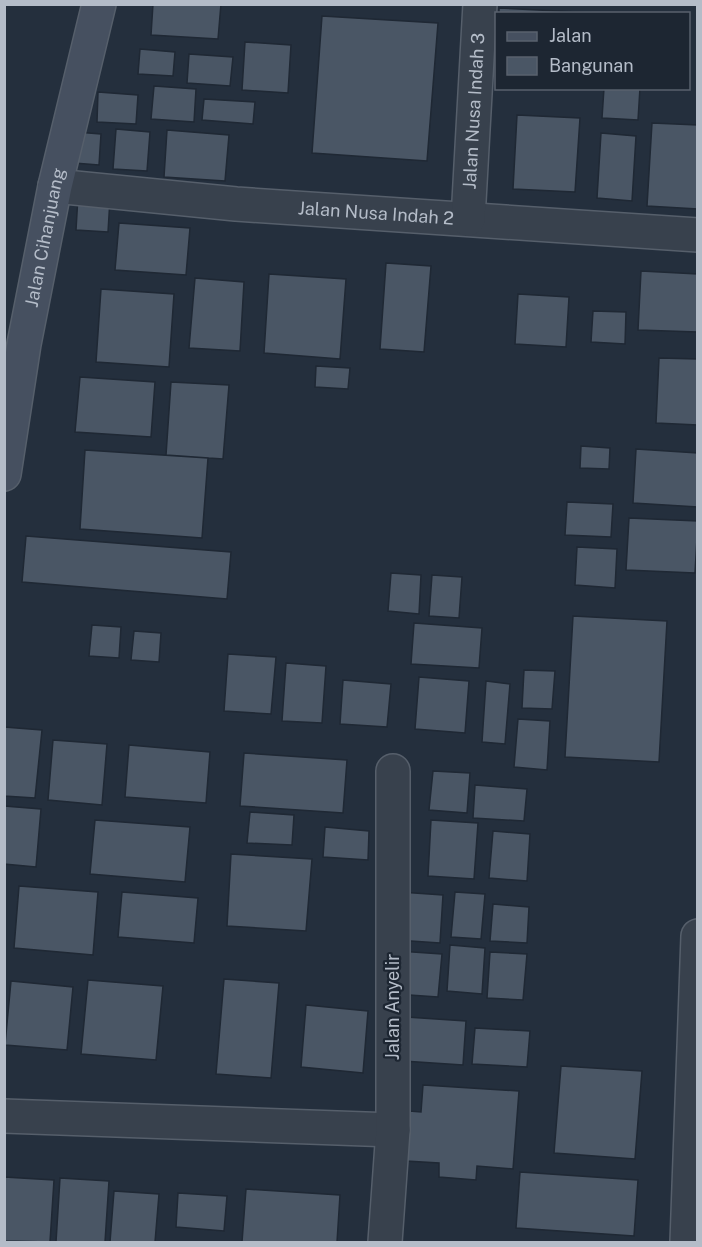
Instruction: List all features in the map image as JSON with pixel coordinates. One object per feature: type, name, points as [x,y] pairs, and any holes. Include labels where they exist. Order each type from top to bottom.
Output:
[{"type":"main road","name":"Jalan Cihanjuang","points":[[4,474],[14,342],[56,186],[99,4]]},
{"type":"street","name":"Jalan Nusa Indah 3","points":[[468,219],[480,4]]},
{"type":"street","name":"Jalan Nusa Indah 2","points":[[56,186],[236,204],[698,235]]},
{"type":"street","name":"Jalan Anyelir","points":[[385,1242],[393,1130],[393,771]]},
{"type":"street","points":[[687,1242],[698,936]]},
{"type":"street","points":[[4,1116],[393,1130]]},
{"type":"building","points":[[153,4],[221,4],[218,39],[151,35]]},
{"type":"building","points":[[499,8],[577,12],[499,12]]},
{"type":"building","points":[[322,16],[438,23],[427,161],[312,153]]},
{"type":"building","points":[[245,42],[291,45],[288,93],[242,90]]},
{"type":"building","points":[[140,49],[175,52],[173,76],[138,74]]},
{"type":"building","points":[[189,54],[233,57],[230,86],[187,83]]},
{"type":"building","points":[[154,86],[196,89],[194,122],[151,119]]},
{"type":"building","points":[[604,90],[640,90],[638,120],[602,118]]},
{"type":"building","points":[[98,92],[138,95],[136,124],[97,122]]},
{"type":"building","points":[[204,99],[255,102],[253,124],[202,120]]},
{"type":"building","points":[[517,115],[580,118],[575,192],[513,189]]},
{"type":"building","points":[[652,123],[698,125],[698,209],[647,206]]},
{"type":"building","points":[[116,129],[150,132],[147,171],[113,169]]},
{"type":"building","points":[[167,130],[229,135],[225,181],[164,177]]},
{"type":"building","points":[[76,132],[101,134],[99,165],[74,163]]},
{"type":"building","points":[[601,133],[636,136],[632,201],[597,198]]},
{"type":"building","points":[[78,196],[110,199],[108,232],[76,230]]},
{"type":"building","points":[[119,223],[190,228],[186,275],[115,270]]},
{"type":"building","points":[[386,263],[431,266],[424,352],[380,349]]},
{"type":"building","points":[[641,271],[698,274],[698,332],[638,330]]},
{"type":"building","points":[[269,274],[346,279],[340,359],[264,353]]},
{"type":"building","points":[[195,278],[244,282],[240,351],[189,348]]},
{"type":"building","points":[[101,289],[174,294],[169,367],[96,362]]},
{"type":"building","points":[[518,294],[569,297],[566,347],[515,344]]},
{"type":"building","points":[[593,311],[626,312],[625,344],[591,342]]},
{"type":"building","points":[[659,358],[698,359],[698,425],[656,423]]},
{"type":"building","points":[[316,366],[350,368],[348,389],[315,387]]},
{"type":"building","points":[[80,377],[155,382],[151,437],[75,432]]},
{"type":"building","points":[[171,382],[229,385],[223,459],[166,455]]},
{"type":"building","points":[[581,446],[610,448],[609,469],[580,468]]},
{"type":"building","points":[[636,449],[698,453],[698,507],[633,503]]},
{"type":"building","points":[[85,450],[208,458],[202,538],[80,529]]},
{"type":"building","points":[[567,502],[613,504],[611,537],[565,535]]},
{"type":"building","points":[[629,518],[698,521],[695,573],[626,570]]},
{"type":"building","points":[[26,536],[231,552],[227,599],[22,582]]},
{"type":"building","points":[[577,547],[617,549],[615,588],[575,585]]},
{"type":"building","points":[[391,573],[421,575],[419,614],[388,611]]},
{"type":"building","points":[[432,575],[462,577],[459,618],[429,616]]},
{"type":"building","points":[[573,616],[667,621],[659,762],[565,757]]},
{"type":"building","points":[[414,623],[482,628],[479,668],[411,664]]},
{"type":"building","points":[[92,625],[121,627],[119,658],[89,656]]},
{"type":"building","points":[[134,631],[161,633],[159,662],[131,660]]},
{"type":"building","points":[[228,654],[276,657],[271,714],[224,711]]},
{"type":"building","points":[[286,663],[326,666],[322,723],[282,721]]},
{"type":"building","points":[[524,670],[555,671],[552,709],[522,708]]},
{"type":"building","points":[[419,677],[469,681],[465,733],[415,729]]},
{"type":"building","points":[[343,680],[391,684],[387,727],[340,724]]},
{"type":"building","points":[[486,681],[510,684],[505,744],[482,742]]},
{"type":"building","points":[[518,719],[550,721],[547,770],[514,767]]},
{"type":"building","points":[[4,727],[42,730],[35,798],[4,796]]},
{"type":"building","points":[[53,740],[107,744],[102,805],[48,800]]},
{"type":"building","points":[[129,745],[210,752],[206,803],[125,797]]},
{"type":"building","points":[[244,753],[347,760],[343,813],[240,806]]},
{"type":"building","points":[[433,771],[470,773],[467,813],[429,810]]},
{"type":"building","points":[[475,785],[527,789],[524,821],[473,818]]},
{"type":"building","points":[[4,806],[41,809],[36,867],[4,864]]},
{"type":"building","points":[[250,812],[294,815],[292,845],[247,843]]},
{"type":"building","points":[[95,820],[190,827],[185,882],[90,874]]},
{"type":"building","points":[[431,820],[478,823],[474,879],[428,876]]},
{"type":"building","points":[[325,827],[369,831],[368,860],[323,857]]},
{"type":"building","points":[[493,831],[530,834],[527,881],[489,878]]},
{"type":"building","points":[[231,854],[312,859],[306,931],[227,926]]},
{"type":"building","points":[[19,886],[98,892],[93,955],[14,948]]},
{"type":"building","points":[[122,892],[198,898],[194,943],[118,937]]},
{"type":"building","points":[[400,892],[443,895],[440,943],[396,940]]},
{"type":"building","points":[[455,892],[485,894],[481,939],[451,937]]},
{"type":"building","points":[[493,904],[529,907],[527,943],[490,941]]},
{"type":"building","points":[[450,945],[485,948],[482,994],[447,991]]},
{"type":"building","points":[[398,951],[442,954],[438,997],[395,994]]},
{"type":"building","points":[[490,952],[527,954],[523,1000],[487,998]]},
{"type":"building","points":[[224,979],[279,983],[271,1078],[216,1074]]},
{"type":"building","points":[[88,980],[163,986],[156,1060],[81,1054]]},
{"type":"building","points":[[11,981],[73,987],[67,1050],[5,1045]]},
{"type":"building","points":[[306,1005],[368,1011],[363,1073],[301,1067]]},
{"type":"building","points":[[406,1017],[466,1021],[463,1065],[403,1061]]},
{"type":"building","points":[[475,1028],[530,1031],[527,1067],[472,1064]]},
{"type":"building","points":[[561,1066],[642,1071],[635,1159],[554,1153]]},
{"type":"building","points":[[423,1085],[519,1091],[513,1169],[477,1166],[476,1180],[439,1177],[439,1163],[406,1161],[409,1111],[421,1112]]},
{"type":"building","points":[[520,1172],[638,1180],[634,1236],[516,1228]]},
{"type":"building","points":[[4,1177],[54,1180],[50,1242],[4,1241]]},
{"type":"building","points":[[60,1178],[109,1181],[105,1242],[56,1242]]},
{"type":"building","points":[[246,1189],[340,1195],[337,1242],[242,1242]]},
{"type":"building","points":[[114,1191],[159,1194],[155,1242],[110,1242]]},
{"type":"building","points":[[178,1193],[227,1196],[224,1231],[176,1227]]}]
